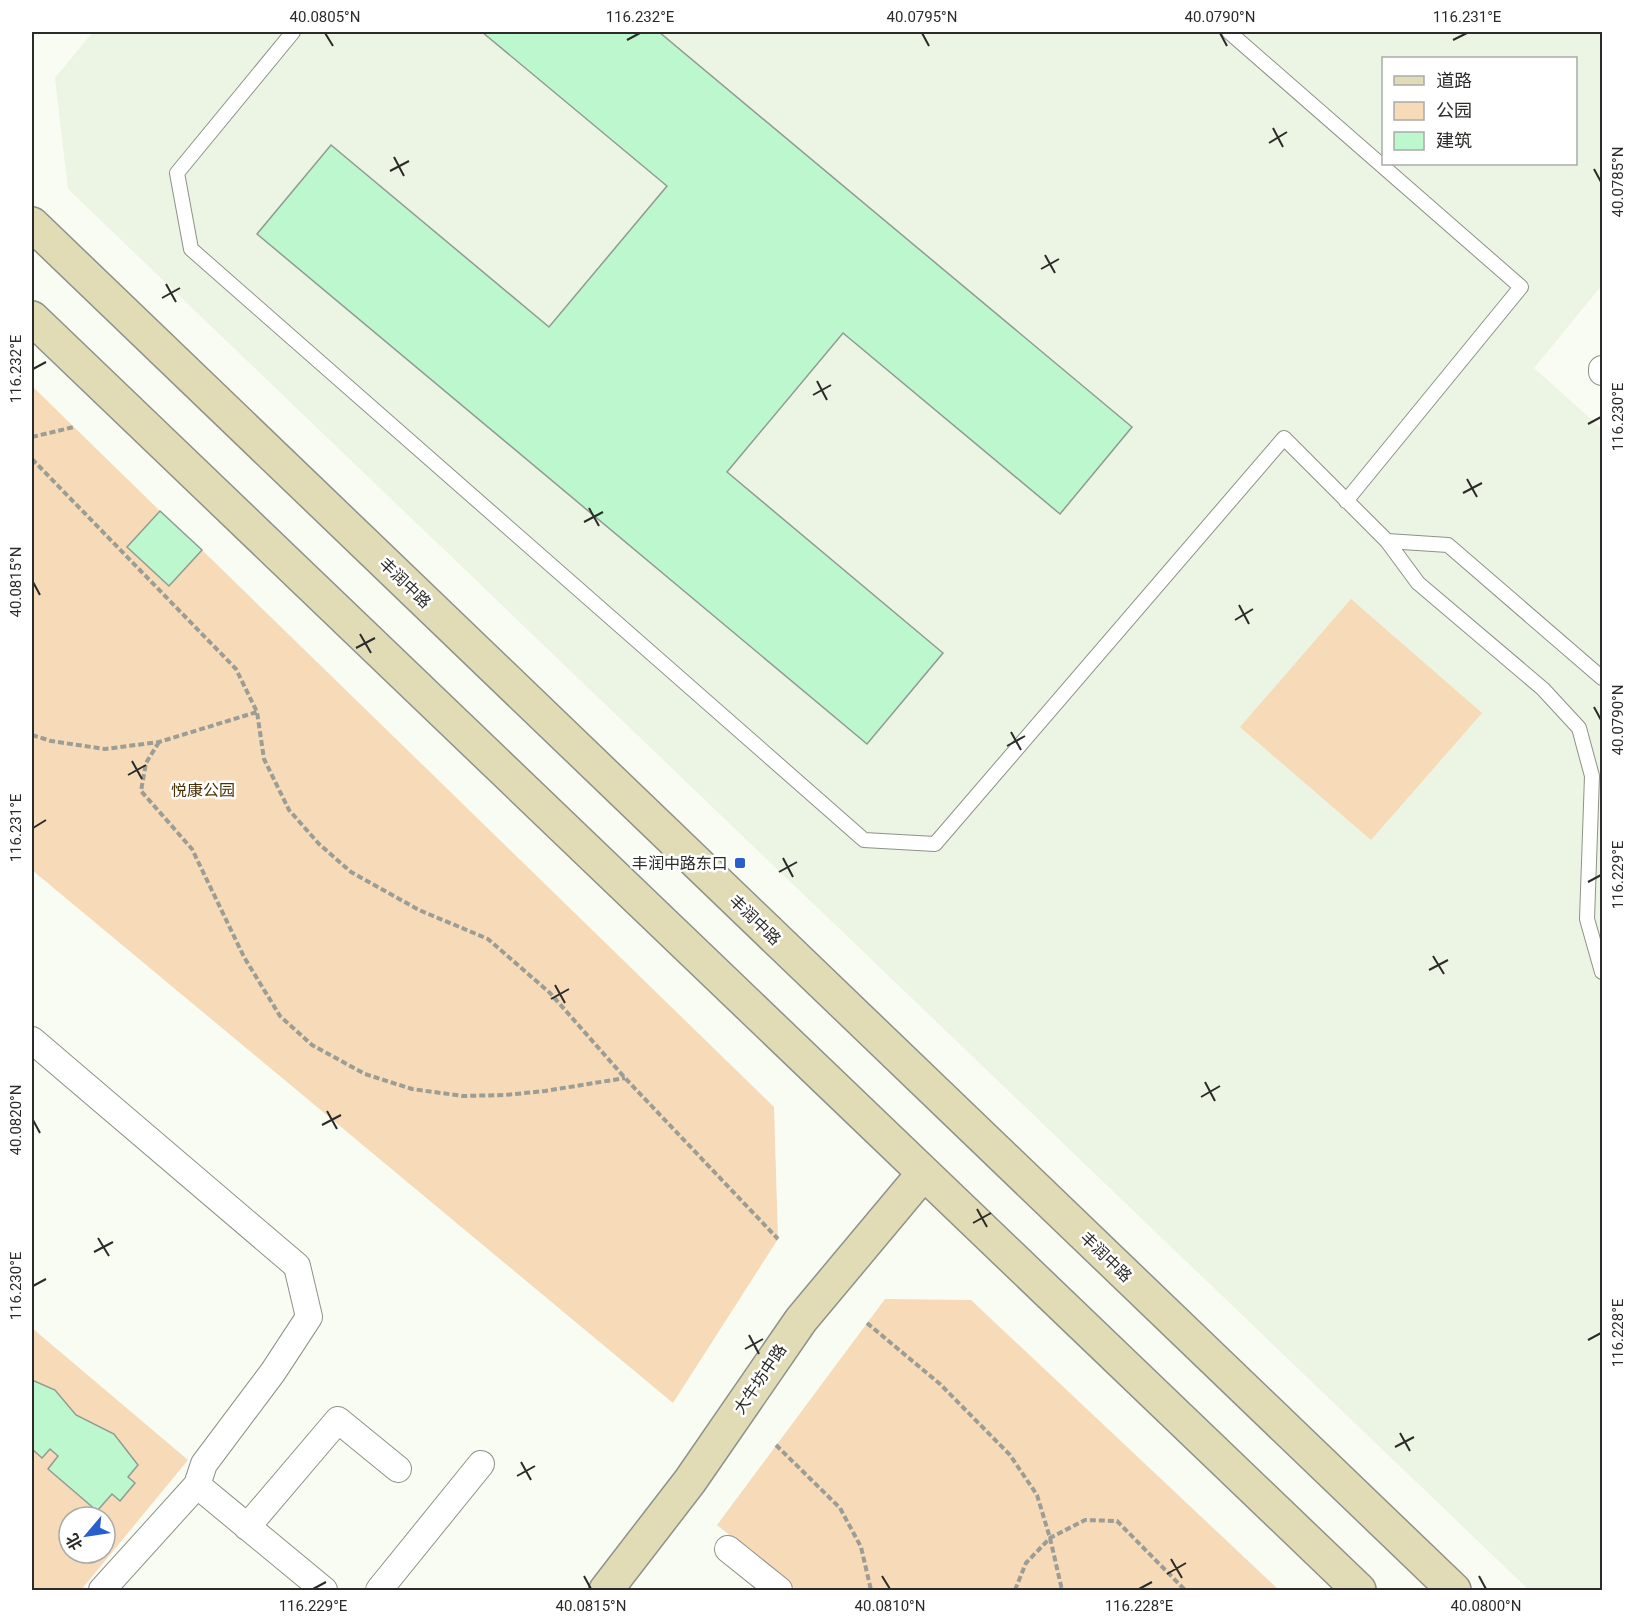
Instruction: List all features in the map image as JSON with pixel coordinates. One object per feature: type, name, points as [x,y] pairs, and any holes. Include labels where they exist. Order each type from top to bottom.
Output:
[{"type":"street","name":"丰润中路","points":[[32,224],[1454,1590]]},
{"type":"street","points":[[32,318],[1359,1590]]},
{"type":"street","points":[[32,1040],[297,1266],[309,1317],[273,1372],[204,1464],[197,1485],[102,1590]]},
{"type":"street","name":"大牛坊中路","points":[[606,1590],[690,1481],[801,1320],[923,1174]]},
{"type":"street","points":[[247,1527],[338,1420],[398,1469]]},
{"type":"street","points":[[379,1590],[481,1464]]},
{"type":"street","points":[[197,1485],[324,1590]]},
{"type":"street","points":[[728,1549],[779,1590]]},
{"type":"lane","points":[[293,32],[177,173],[191,249],[864,840],[935,844],[1284,438],[1387,541],[1418,583],[1543,689],[1579,728],[1592,776],[1587,919],[1602,972]]},
{"type":"lane","points":[[1229,32],[1521,287],[1346,501]]},
{"type":"lane","points":[[1387,541],[1448,545],[1602,678]]},
{"type":"path","points":[[32,438],[74,427]]},
{"type":"path","points":[[32,459],[236,669],[257,712],[264,759],[289,810],[319,844],[351,872],[419,910],[488,939],[550,993],[625,1078],[777,1239]]},
{"type":"path","points":[[32,735],[51,741],[105,749],[159,742],[257,712]]},
{"type":"path","points":[[159,742],[146,763],[141,791],[192,849],[244,957],[280,1016],[312,1045],[365,1074],[412,1089],[463,1096],[545,1091],[625,1078]]},
{"type":"path","points":[[867,1323],[940,1384],[1010,1455],[1037,1495],[1062,1590]]},
{"type":"path","points":[[776,1445],[840,1508],[861,1547],[871,1590]]},
{"type":"path","points":[[1015,1590],[1026,1563],[1050,1538],[1085,1520],[1117,1521],[1185,1590]]},
{"type":"shaded area","points":[[93,32],[1602,32],[1602,285],[1534,368],[1602,429],[1602,1590],[1529,1590],[68,189],[55,78]]},
{"type":"green space","name":"悦康公园","points":[[32,386],[160,511],[127,547],[168,586],[202,550],[774,1107],[778,1239],[673,1403],[32,870]]},
{"type":"green space","points":[[1351,599],[1482,713],[1371,840],[1240,727]]},
{"type":"green space","points":[[885,1299],[971,1300],[1279,1590],[797,1590],[717,1525]]},
{"type":"green space","points":[[32,1328],[188,1460],[117,1546],[117,1505],[57,1505],[57,1565],[102,1565],[81,1590],[32,1590]]},
{"type":"building","points":[[482,32],[659,32],[1132,427],[1060,514],[843,333],[727,472],[943,653],[867,744],[257,234],[331,145],[549,327],[667,186]]},
{"type":"building","points":[[160,511],[202,550],[169,586],[127,547]]},
{"type":"building","points":[[32,1380],[55,1390],[76,1415],[114,1434],[138,1465],[128,1477],[135,1483],[120,1501],[112,1494],[102,1505],[90,1505],[48,1469],[58,1456],[50,1449],[42,1458],[32,1449]]},
{"type":"place","name":"丰润中路东口","points":[[740,863]]}]
